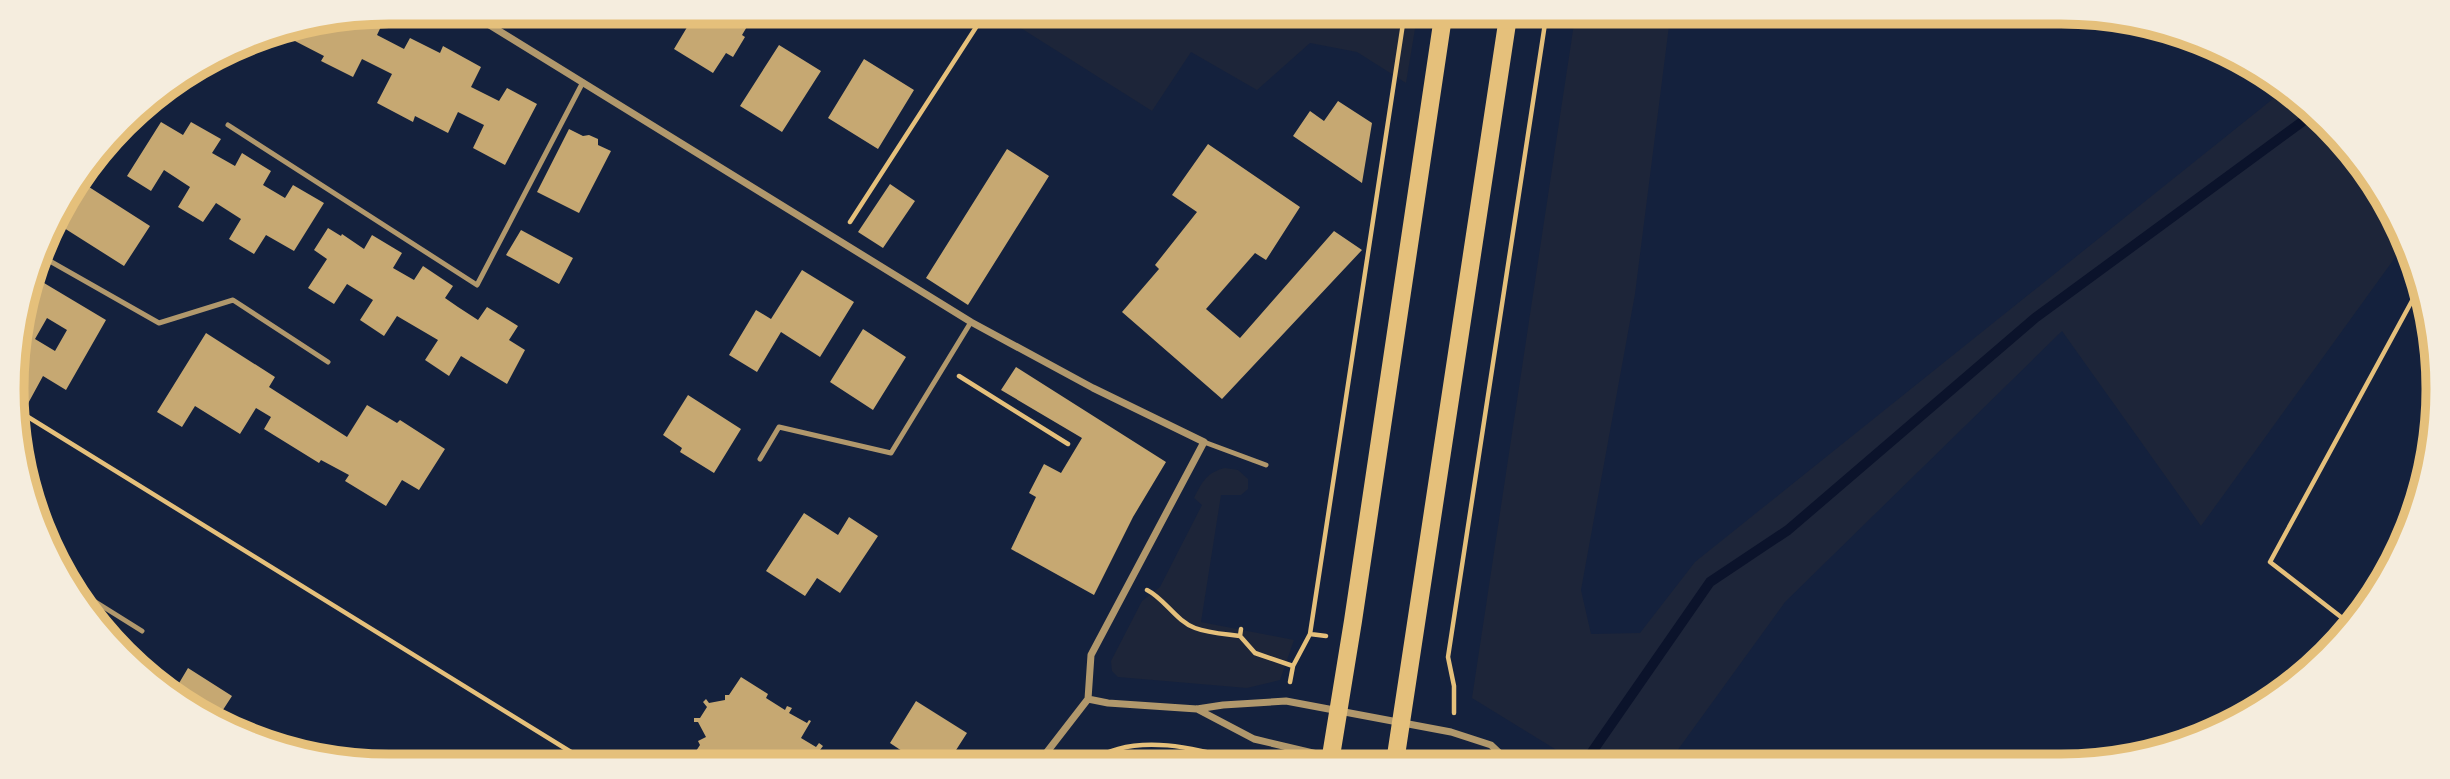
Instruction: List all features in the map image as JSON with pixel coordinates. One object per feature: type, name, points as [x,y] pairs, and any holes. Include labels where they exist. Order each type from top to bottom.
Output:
[{"type":"main road","points":[[1331,754],[1442,24]]},
{"type":"main road","points":[[1396,754],[1507,24]]},
{"type":"street","points":[[488,24],[971,322],[1093,388],[1204,442],[1091,655],[1088,699],[1045,754]]},
{"type":"street","points":[[1088,699],[1108,703],[1196,709],[1286,701],[1451,732],[1491,745],[1501,754]]},
{"type":"street","points":[[1196,709],[1254,739],[1308,754]]},
{"type":"lane","points":[[228,125],[477,285],[583,82]]},
{"type":"lane","points":[[48,260],[159,323],[233,300],[328,362]]},
{"type":"lane","points":[[760,459],[779,427],[891,453],[971,322]]},
{"type":"lane","points":[[1204,442],[1266,465]]},
{"type":"lane","points":[[91,599],[142,631]]},
{"type":"path","points":[[838,240],[978,24]]},
{"type":"path","points":[[1286,701],[1293,666],[1310,634],[1403,24]]},
{"type":"path","points":[[1451,732],[1456,704],[1448,657],[1545,24]]},
{"type":"path","points":[[2344,619],[2270,562],[2414,298]]},
{"type":"path","points":[[944,367],[1068,444]]},
{"type":"path","points":[[25,415],[574,754]]},
{"type":"path","points":[[1131,581],[1156,594],[1176,615],[1194,628],[1240,636],[1255,653],[1293,666]]},
{"type":"path","points":[[1240,636],[1241,629]]},
{"type":"path","points":[[1102,754],[1126,745],[1179,748],[1208,754]]},
{"type":"shaded area","points":[[1014,24],[1416,24],[1406,83],[1357,52],[1310,43],[1257,90],[1191,52],[1152,111]]},
{"type":"shaded area","points":[[1574,24],[1669,24],[1635,294],[1581,590],[1591,634],[1640,633],[1695,562],[2277,96],[2319,131],[2350,167],[2377,207],[2399,252],[2201,526],[2062,331],[1785,602],[1675,754],[1563,754],[1472,698]]},
{"type":"shaded area","points":[[1225,468],[1238,470],[1248,479],[1248,489],[1241,495],[1221,495],[1201,622],[1294,640],[1280,680],[1247,688],[1118,677],[1112,671],[1111,661],[1142,601],[1160,587],[1202,505],[1194,498],[1197,492],[1209,475]]},
{"type":"shaded area","points":[[1159,751],[1177,754],[1119,754]]},
{"type":"building","points":[[382,24],[377,35],[404,49],[410,38],[440,53],[443,46],[481,67],[471,87],[499,101],[507,88],[537,104],[505,165],[473,148],[484,125],[458,112],[448,133],[415,116],[413,122],[377,103],[392,74],[362,59],[353,77],[321,61],[324,56],[293,40],[294,37],[318,32]]},
{"type":"building","points":[[689,24],[749,24],[742,35],[745,37],[733,57],[726,53],[713,73],[674,49]]},
{"type":"building","points":[[779,45],[821,71],[782,132],[740,106]]},
{"type":"building","points":[[864,59],[914,90],[878,149],[828,118]]},
{"type":"building","points":[[1338,101],[1372,123],[1362,183],[1293,136],[1310,111],[1324,121]]},
{"type":"building","points":[[161,122],[183,135],[191,122],[221,139],[212,153],[235,166],[242,153],[271,171],[263,185],[285,198],[293,185],[324,203],[294,251],[266,235],[254,254],[229,239],[241,219],[216,203],[203,222],[178,207],[190,187],[164,170],[151,191],[127,176]]},
{"type":"building","points":[[569,129],[598,139],[598,145],[611,151],[579,213],[537,192]]},
{"type":"building","points":[[1208,144],[1300,207],[1266,260],[1255,253],[1206,309],[1240,338],[1334,231],[1362,250],[1222,399],[1122,312],[1159,269],[1155,265],[1197,212],[1172,195]]},
{"type":"building","points":[[1007,149],[1049,176],[968,305],[926,278]]},
{"type":"building","points":[[890,184],[915,201],[883,248],[858,232]]},
{"type":"building","points":[[89,187],[150,226],[124,266],[64,228]]},
{"type":"building","points":[[328,228],[364,249],[372,235],[402,253],[393,268],[414,280],[423,266],[453,286],[445,298],[478,320],[487,307],[518,326],[509,340],[525,350],[507,384],[461,356],[449,376],[425,360],[438,340],[397,316],[384,336],[360,320],[373,300],[347,284],[334,304],[308,288],[327,259],[314,250]]},
{"type":"building","points":[[521,230],[573,258],[559,284],[506,255]]},
{"type":"building","points":[[802,270],[854,302],[820,357],[781,332],[757,372],[729,355],[756,310],[771,319]]},
{"type":"building","points":[[41,281],[106,320],[66,390],[43,376],[25,409],[28,342]],"holes":[[[47,318],[67,330],[55,351],[35,339]]]},
{"type":"building","points":[[863,329],[906,357],[873,410],[830,382]]},
{"type":"building","points":[[206,333],[275,377],[269,387],[347,437],[367,405],[397,423],[400,420],[445,449],[419,490],[402,480],[386,506],[345,481],[349,475],[321,460],[319,463],[264,429],[271,417],[256,408],[240,434],[195,406],[182,427],[157,412]]},
{"type":"building","points":[[1016,367],[1166,462],[1133,517],[1094,595],[1011,549],[1036,497],[1029,493],[1044,464],[1061,473],[1082,438],[1001,390]]},
{"type":"building","points":[[688,395],[741,429],[714,473],[680,452],[682,448],[663,435]]},
{"type":"building","points":[[804,513],[838,535],[849,517],[878,536],[840,593],[817,578],[805,596],[766,571]]},
{"type":"building","points":[[188,668],[232,696],[221,713],[177,686]]},
{"type":"building","points":[[741,677],[768,694],[766,698],[785,710],[787,706],[792,708],[789,713],[807,723],[811,721],[801,738],[816,747],[819,743],[823,746],[820,750],[827,754],[694,754],[700,745],[698,741],[706,737],[698,722],[694,722],[694,718],[700,718],[707,707],[703,702],[706,699],[709,703],[725,700],[725,695],[729,695]]},
{"type":"building","points":[[916,701],[967,733],[954,754],[906,754],[890,743]]},
{"type":"waterway","points":[[1591,754],[1710,582],[1788,530],[2035,318],[2306,119]]}]
